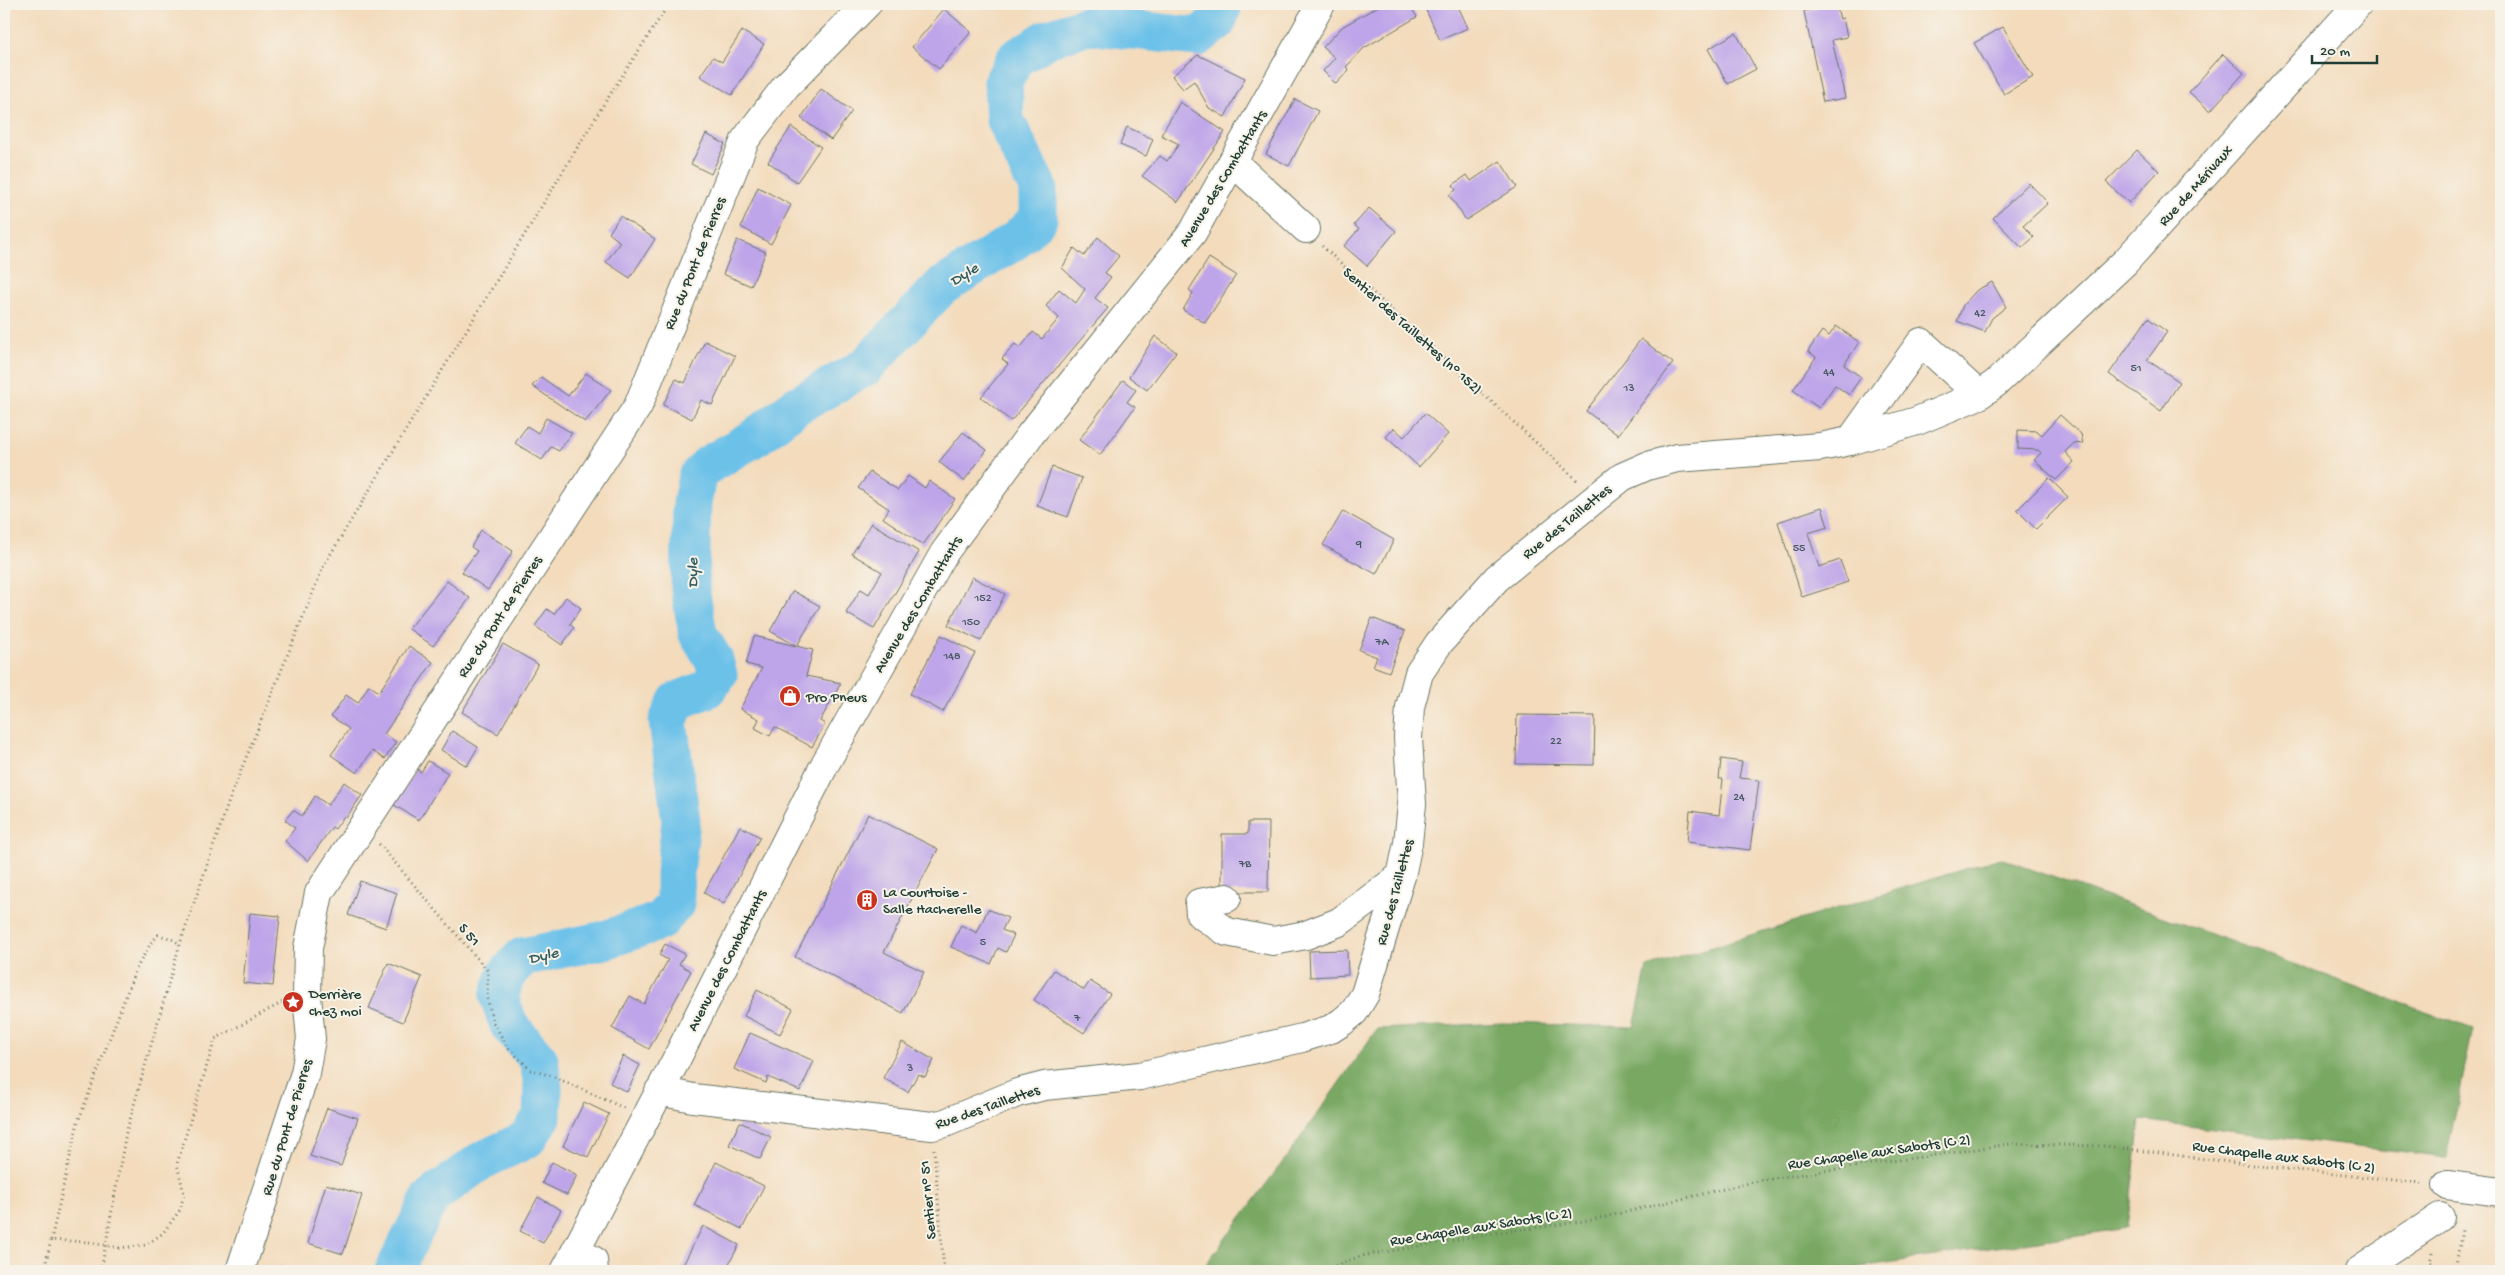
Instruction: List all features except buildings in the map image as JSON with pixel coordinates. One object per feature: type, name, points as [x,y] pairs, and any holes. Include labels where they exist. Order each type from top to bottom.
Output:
[{"type":"street","name":"Rue du Pont de Pierres","points":[[240,1271],[305,1073],[311,1039],[308,996],[308,948],[319,892],[638,406],[713,214],[745,140],[786,86],[867,4]]},
{"type":"street","name":"Avenue des Combattants","points":[[570,1261],[825,764],[944,553],[1030,435],[1193,232],[1322,4]]},
{"type":"street","name":"Rue de Mérivaux","points":[[2024,358],[2125,262],[2358,4]]},
{"type":"street","points":[[1233,162],[1306,229]]},
{"type":"street","points":[[1850,441],[1920,342],[1979,395]]},
{"type":"street","name":"Rue des Taillettes","points":[[659,1090],[693,1098],[932,1126],[945,1124],[1016,1093],[1044,1086],[1140,1076],[1331,1029],[1354,1012],[1365,994],[1401,876],[1408,843],[1412,804],[1408,738],[1410,707],[1420,673],[1439,643],[1497,578],[1596,496],[1622,477],[1646,466],[1677,458],[1820,447],[1850,441],[1917,421],[1979,395],[1996,384],[2024,358]]},
{"type":"street","points":[[1227,898],[1199,903],[1200,914],[1227,932],[1273,941],[1306,935],[1339,922],[1401,876]]},
{"type":"street","points":[[2447,1185],[2501,1192]]},
{"type":"street","points":[[2360,1271],[2440,1216]]},
{"type":"street","points":[[570,1261],[593,1260],[594,1271]]},
{"type":"path","points":[[101,1271],[126,1133],[180,944],[231,795],[324,565],[602,107],[669,4]]},
{"type":"path","name":"Sentier des Taillettes (n° 152)","points":[[1306,229],[1596,496]]},
{"type":"path","name":"S 51","points":[[362,825],[488,971],[487,997],[493,1022],[508,1048],[531,1070],[552,1076],[645,1117]]},
{"type":"path","points":[[44,1271],[78,1122],[136,969],[150,943],[158,935],[170,938],[180,944]]},
{"type":"path","points":[[51,1240],[89,1242],[118,1248],[146,1246],[163,1233],[180,1210],[184,1194],[177,1164],[215,1039],[289,999],[308,996]]},
{"type":"path","name":"Sentier n° 51","points":[[932,1126],[944,1271]]},
{"type":"path","name":"Rue Chapelle aux Sabots (C 2)","points":[[1321,1271],[1361,1256],[1495,1233],[1592,1220],[1762,1180],[2010,1144],[2105,1146],[2276,1168],[2447,1185]]},
{"type":"green space","points":[[2000,858],[2473,1029],[2446,1158],[2140,1120],[2127,1228],[1832,1271],[1201,1271],[1291,1151],[1377,1029],[1503,1023],[1634,1027],[1647,967]]},
{"type":"waterway","name":"Dyle","points":[[394,1271],[431,1197],[481,1161],[527,1139],[542,1117],[543,1087],[539,1060],[509,1025],[499,997],[506,975],[522,957],[605,940],[660,921],[675,904],[675,873],[681,821],[668,721],[677,701],[707,689],[718,675],[714,660],[698,634],[690,588],[692,503],[697,477],[708,465],[756,437],[796,406],[865,367],[941,287],[1016,240],[1038,219],[1038,188],[1005,120],[1003,82],[1016,58],[1047,39],[1088,25],[1198,37],[1217,22],[1222,8],[1219,4]]},
{"type":"place","name":"Pro Pneus","points":[[790,696]]},
{"type":"place","name":"La Courtoise - Salle Hacherelle","points":[[867,900]]},
{"type":"place","name":"Derrière chez moi","points":[[293,1002]]}]
